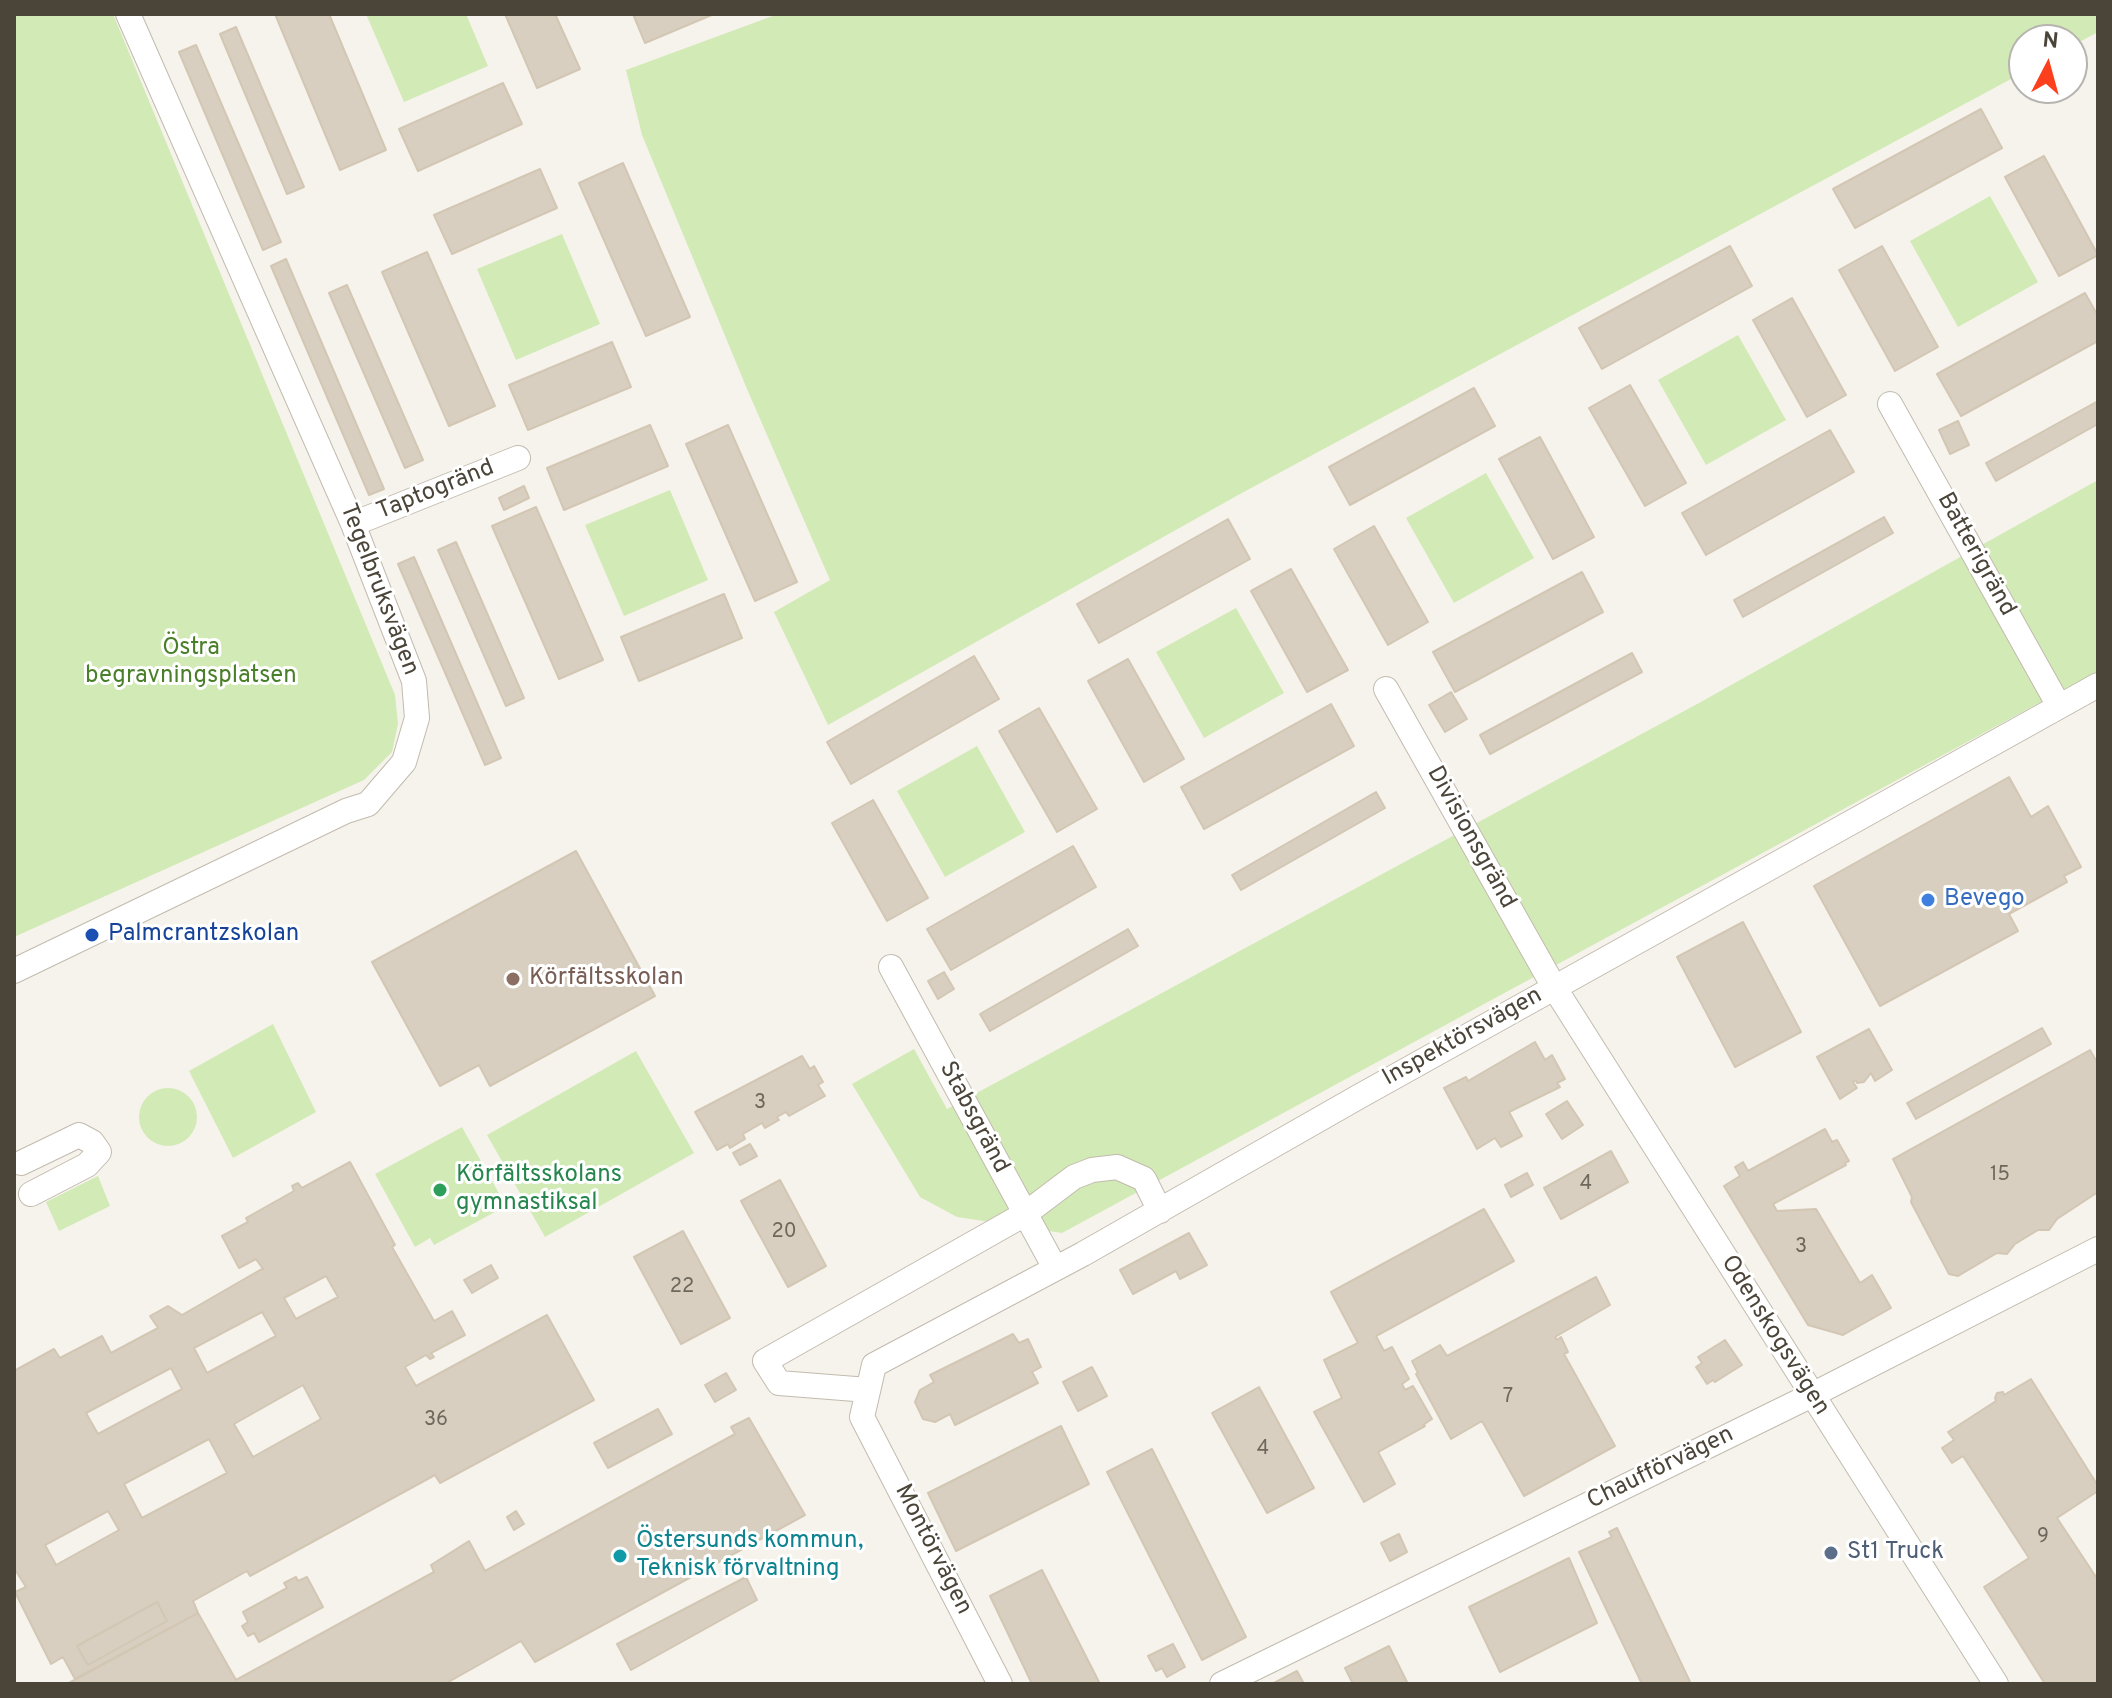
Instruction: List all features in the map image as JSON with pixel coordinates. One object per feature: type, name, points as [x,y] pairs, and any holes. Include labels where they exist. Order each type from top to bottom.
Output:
[{"type":"street","name":"Tegelbruksvägen","points":[[14,971],[346,811],[368,804],[404,762],[417,718],[414,681],[353,524],[132,15]]},
{"type":"street","name":"Batterigränd","points":[[1890,404],[2059,706]]},
{"type":"street","name":"Taptogränd","points":[[353,524],[518,458]]},
{"type":"street","name":"Inspektörsvägen","points":[[862,1417],[874,1365],[1160,1211],[1554,987],[2098,685]]},
{"type":"street","name":"Divisionsgränd","points":[[1386,689],[1554,987]]},
{"type":"street","name":"Stabsgränd","points":[[891,967],[1055,1268]]},
{"type":"street","name":"Odenskogsvägen","points":[[1554,987],[1996,1684]]},
{"type":"street","points":[[21,1163],[79,1135],[92,1142],[99,1152],[87,1165],[31,1194]]},
{"type":"street","points":[[868,1390],[779,1383],[765,1361],[1025,1214],[1074,1177],[1092,1170],[1117,1167],[1144,1179],[1160,1211]]},
{"type":"street","name":"Chaufförvägen","points":[[1222,1684],[1812,1395],[2098,1249]]},
{"type":"street","name":"Montörvägen","points":[[862,1417],[1000,1684]]},
{"type":"green space","name":"Östra begravningsplatsen","points":[[14,14],[113,14],[395,695],[398,724],[392,752],[364,780],[14,937]]},
{"type":"green space","points":[[366,14],[466,14],[488,66],[404,102]]},
{"type":"green space","points":[[778,14],[2098,14],[2098,32],[2088,37],[2088,24],[2008,24],[2008,81],[1240,494],[828,725],[774,612],[830,580],[642,135],[626,70]]},
{"type":"green space","points":[[1990,196],[2038,282],[1958,327],[1910,241]]},
{"type":"green space","points":[[562,234],[600,324],[516,360],[477,269]]},
{"type":"green space","points":[[1738,335],[1786,420],[1706,465],[1658,380]]},
{"type":"green space","points":[[1486,473],[1534,558],[1454,603],[1406,518]]},
{"type":"green space","points":[[2098,480],[2098,671],[1062,1233],[957,1217],[920,1197],[852,1084],[914,1049],[947,1109],[1699,703]]},
{"type":"green space","points":[[670,490],[708,580],[624,616],[585,525]]},
{"type":"green space","points":[[1236,608],[1284,693],[1204,738],[1156,652]]},
{"type":"green space","points":[[977,746],[1025,832],[945,877],[897,791]]},
{"type":"green space","points":[[273,1024],[316,1112],[233,1158],[189,1071]]},
{"type":"green space","points":[[636,1051],[694,1153],[545,1237],[487,1135]]},
{"type":"green space","points":[[168,1088],[179,1090],[188,1097],[195,1106],[195,1128],[188,1137],[179,1144],[168,1146],[157,1144],[148,1137],[141,1128],[139,1117],[141,1106],[148,1097],[157,1090]]},
{"type":"green space","name":"Körfältsskolans gymnastiksal","points":[[462,1127],[506,1206],[434,1245],[430,1238],[415,1247],[375,1174]]},
{"type":"green space","points":[[98,1176],[110,1206],[59,1231],[46,1202]]},
{"type":"building","points":[[275,14],[329,14],[386,150],[340,170]]},
{"type":"building","points":[[505,14],[555,14],[580,69],[537,88]]},
{"type":"building","points":[[633,14],[714,14],[645,43]]},
{"type":"building","points":[[236,27],[304,187],[287,194],[220,34]]},
{"type":"building","points":[[196,45],[281,242],[263,250],[179,52]]},
{"type":"building","points":[[503,83],[522,124],[418,171],[399,129]]},
{"type":"building","points":[[1981,109],[2002,148],[1855,228],[1833,189]]},
{"type":"building","points":[[2044,156],[2098,255],[2059,276],[2005,177]]},
{"type":"building","points":[[623,163],[690,317],[646,336],[579,183]]},
{"type":"building","points":[[540,169],[557,208],[452,254],[434,215]]},
{"type":"building","points":[[1730,246],[1752,286],[1602,369],[1579,328]]},
{"type":"building","points":[[1882,246],[1938,347],[1895,371],[1839,270]]},
{"type":"building","points":[[427,252],[495,406],[449,426],[382,272]]},
{"type":"building","points":[[286,259],[384,489],[369,495],[271,266]]},
{"type":"building","points":[[347,285],[423,460],[405,468],[329,293]]},
{"type":"building","points":[[2085,293],[2098,316],[2098,341],[1961,416],[1937,374]]},
{"type":"building","points":[[1792,298],[1846,395],[1807,417],[1753,320]]},
{"type":"building","points":[[612,342],[631,387],[528,430],[509,385]]},
{"type":"building","points":[[1630,385],[1686,483],[1645,506],[1589,408]]},
{"type":"building","points":[[1474,388],[1495,426],[1350,505],[1329,467]]},
{"type":"building","points":[[2098,401],[2098,424],[1996,481],[1986,463]]},
{"type":"building","points":[[1958,421],[1969,445],[1950,454],[1939,430]]},
{"type":"building","points":[[650,425],[668,466],[564,510],[547,468]]},
{"type":"building","points":[[728,425],[797,582],[755,601],[686,444]]},
{"type":"building","points":[[1830,430],[1854,472],[1706,555],[1682,513]]},
{"type":"building","points":[[1540,437],[1594,537],[1553,559],[1499,459]]},
{"type":"building","points":[[524,486],[529,498],[504,510],[499,498]]},
{"type":"building","points":[[536,507],[603,660],[559,679],[492,526]]},
{"type":"building","points":[[1884,517],[1893,533],[1743,617],[1734,600]]},
{"type":"building","points":[[1228,519],[1250,559],[1099,643],[1077,604]]},
{"type":"building","points":[[1374,526],[1428,622],[1388,645],[1334,549]]},
{"type":"building","points":[[456,542],[524,698],[506,706],[438,550]]},
{"type":"building","points":[[414,557],[501,758],[485,765],[398,564]]},
{"type":"building","points":[[1291,569],[1348,670],[1307,692],[1251,591]]},
{"type":"building","points":[[1582,572],[1603,612],[1455,692],[1433,652]]},
{"type":"building","points":[[724,594],[742,638],[639,681],[621,637]]},
{"type":"building","points":[[1632,653],[1642,672],[1490,754],[1480,735]]},
{"type":"building","points":[[974,656],[999,699],[851,784],[827,742]]},
{"type":"building","points":[[1128,659],[1184,759],[1144,782],[1088,681]]},
{"type":"building","points":[[1451,692],[1467,719],[1445,732],[1429,705]]},
{"type":"building","points":[[1331,704],[1354,746],[1204,829],[1181,787]]},
{"type":"building","points":[[1039,708],[1097,809],[1057,832],[999,731]]},
{"type":"building","name":"Bevego","points":[[2009,777],[2031,817],[2048,806],[2081,867],[2064,876],[2067,882],[2009,914],[2018,931],[1880,1006],[1814,886]]},
{"type":"building","points":[[1376,792],[1385,808],[1241,890],[1232,875]]},
{"type":"building","points":[[873,800],[928,898],[887,921],[832,823]]},
{"type":"building","points":[[1073,846],[1096,887],[951,970],[927,929]]},
{"type":"building","name":"Körfältsskolan","points":[[576,851],[655,996],[490,1086],[479,1065],[440,1086],[372,962]]},
{"type":"building","points":[[1743,922],[1801,1032],[1735,1067],[1677,957]]},
{"type":"building","points":[[1128,929],[1138,946],[990,1031],[980,1014]]},
{"type":"building","points":[[944,972],[954,989],[938,999],[928,981]]},
{"type":"building","points":[[2042,1028],[2051,1044],[1916,1119],[1907,1103]]},
{"type":"building","points":[[1869,1029],[1892,1070],[1875,1081],[1871,1073],[1864,1082],[1857,1083],[1856,1080],[1853,1082],[1857,1088],[1840,1099],[1817,1057]]},
{"type":"building","points":[[1535,1042],[1545,1060],[1552,1055],[1565,1079],[1557,1083],[1560,1087],[1509,1112],[1522,1136],[1501,1147],[1495,1138],[1477,1149],[1444,1088],[1466,1077],[1468,1081]]},
{"type":"building","points":[[2090,1050],[2098,1064],[2098,1192],[2057,1219],[2049,1230],[2038,1230],[2015,1244],[2007,1254],[1997,1253],[1958,1276],[1949,1274],[1911,1202],[1912,1197],[1893,1159]]},
{"type":"building","points":[[802,1056],[810,1069],[814,1066],[823,1082],[818,1085],[825,1096],[789,1116],[786,1112],[765,1128],[762,1123],[743,1134],[745,1139],[730,1148],[728,1144],[717,1150],[695,1112]]},
{"type":"building","points":[[1567,1101],[1583,1125],[1562,1139],[1546,1114]]},
{"type":"building","points":[[1825,1129],[1832,1142],[1837,1140],[1849,1161],[1773,1204],[1777,1211],[1816,1209],[1860,1283],[1872,1275],[1891,1308],[1843,1335],[1808,1325],[1724,1186],[1740,1176],[1735,1167],[1743,1162],[1748,1171]]},
{"type":"building","points":[[750,1144],[757,1156],[740,1165],[733,1153]]},
{"type":"building","points":[[1611,1151],[1628,1182],[1561,1219],[1544,1188]]},
{"type":"building","points":[[350,1162],[395,1245],[392,1247],[434,1321],[452,1311],[465,1335],[431,1353],[434,1357],[430,1359],[426,1355],[405,1367],[416,1386],[547,1315],[594,1400],[440,1483],[435,1475],[250,1576],[247,1571],[193,1601],[198,1613],[75,1679],[63,1657],[51,1664],[15,1592],[26,1587],[14,1568],[14,1371],[54,1349],[60,1358],[102,1336],[111,1353],[158,1328],[150,1316],[168,1306],[182,1315],[263,1269],[256,1259],[239,1268],[222,1236],[248,1222],[246,1218],[294,1191],[292,1186],[298,1183],[302,1188]],"holes":[[[326,1276],[338,1297],[296,1319],[284,1298]],[[262,1312],[276,1336],[207,1373],[194,1348]],[[171,1368],[182,1389],[98,1434],[86,1413]],[[303,1385],[321,1419],[253,1457],[234,1424]],[[209,1439],[227,1473],[142,1518],[124,1484]],[[108,1511],[119,1530],[56,1565],[45,1545]],[[157,1602],[167,1621],[88,1665],[77,1646]]]},
{"type":"building","points":[[1527,1173],[1533,1185],[1511,1197],[1505,1185]]},
{"type":"building","points":[[780,1180],[826,1266],[788,1287],[741,1201]]},
{"type":"building","points":[[1484,1209],[1514,1261],[1376,1336],[1384,1351],[1392,1347],[1409,1379],[1402,1384],[1405,1390],[1413,1386],[1432,1419],[1378,1452],[1395,1484],[1364,1502],[1314,1412],[1342,1398],[1324,1360],[1358,1343],[1331,1292]]},
{"type":"building","points":[[683,1231],[730,1318],[681,1344],[634,1257]]},
{"type":"building","points":[[1189,1233],[1207,1265],[1180,1279],[1176,1271],[1133,1294],[1120,1270]]},
{"type":"building","points":[[491,1265],[498,1278],[472,1293],[464,1280]]},
{"type":"building","points":[[1596,1277],[1610,1305],[1555,1337],[1557,1340],[1561,1337],[1568,1352],[1564,1354],[1615,1446],[1524,1496],[1482,1421],[1451,1439],[1412,1361],[1440,1345],[1447,1356]]},
{"type":"building","points":[[1013,1334],[1019,1343],[1028,1339],[1041,1367],[1032,1372],[1038,1383],[955,1425],[950,1414],[935,1422],[923,1419],[915,1402],[920,1390],[934,1382],[930,1375]]},
{"type":"building","points":[[1725,1340],[1742,1365],[1707,1384],[1696,1367],[1702,1363],[1698,1357]]},
{"type":"building","points":[[1092,1367],[1107,1396],[1078,1411],[1063,1382]]},
{"type":"building","points":[[726,1373],[736,1390],[715,1402],[705,1385]]},
{"type":"building","points":[[2031,1379],[2098,1486],[2098,1491],[2057,1518],[2098,1580],[2098,1684],[2045,1684],[1984,1587],[2029,1558],[1963,1456],[1952,1463],[1942,1448],[1954,1440],[1948,1432],[1996,1401],[1997,1393],[2003,1392],[2004,1395]]},
{"type":"building","points":[[1259,1387],[1314,1488],[1267,1513],[1212,1413]]},
{"type":"building","name":"Östersunds kommun, Teknisk förvaltning","points":[[658,1409],[672,1434],[608,1468],[594,1443]]},
{"type":"building","name":"Östersunds kommun, Teknisk förvaltning","points":[[749,1418],[805,1515],[535,1662],[521,1641],[445,1684],[67,1684],[198,1613],[236,1680],[434,1572],[431,1565],[469,1541],[485,1571],[735,1434],[731,1427]]},
{"type":"building","points":[[1061,1426],[1089,1484],[956,1551],[928,1493]]},
{"type":"building","points":[[1152,1449],[1246,1637],[1202,1660],[1107,1472]]},
{"type":"building","points":[[516,1511],[524,1524],[514,1530],[507,1517]]},
{"type":"building","points":[[1617,1528],[1691,1684],[1642,1684],[1579,1552],[1612,1537],[1609,1532]]},
{"type":"building","points":[[1399,1534],[1407,1552],[1390,1561],[1381,1543]]},
{"type":"building","points":[[1569,1558],[1597,1623],[1500,1672],[1469,1607]]},
{"type":"building","points":[[1042,1570],[1100,1684],[1032,1684],[990,1596]]},
{"type":"building","points":[[296,1577],[298,1581],[307,1577],[323,1607],[259,1642],[254,1633],[248,1636],[242,1626],[248,1622],[243,1612],[287,1588],[284,1583]]},
{"type":"building","name":"Östersunds kommun, Teknisk förvaltning","points":[[746,1577],[757,1600],[631,1670],[617,1644]]},
{"type":"building","points":[[157,1602],[167,1621],[88,1665],[77,1646]]},
{"type":"building","points":[[1173,1644],[1185,1667],[1167,1677],[1162,1668],[1156,1671],[1148,1656]]},
{"type":"building","points":[[1389,1646],[1408,1684],[1353,1684],[1345,1668]]},
{"type":"building","points":[[1297,1671],[1304,1684],[1272,1684]]},
{"type":"place","name":"Bevego","points":[[1928,900]]},
{"type":"place","name":"Palmcrantzskolan","points":[[92,935]]},
{"type":"place","name":"Körfältsskolan","points":[[513,979]]},
{"type":"place","name":"Körfältsskolans gymnastiksal","points":[[440,1190]]},
{"type":"place","name":"St1 Truck","points":[[1831,1553]]},
{"type":"place","name":"Östersunds kommun, Teknisk förvaltning","points":[[620,1556]]}]
